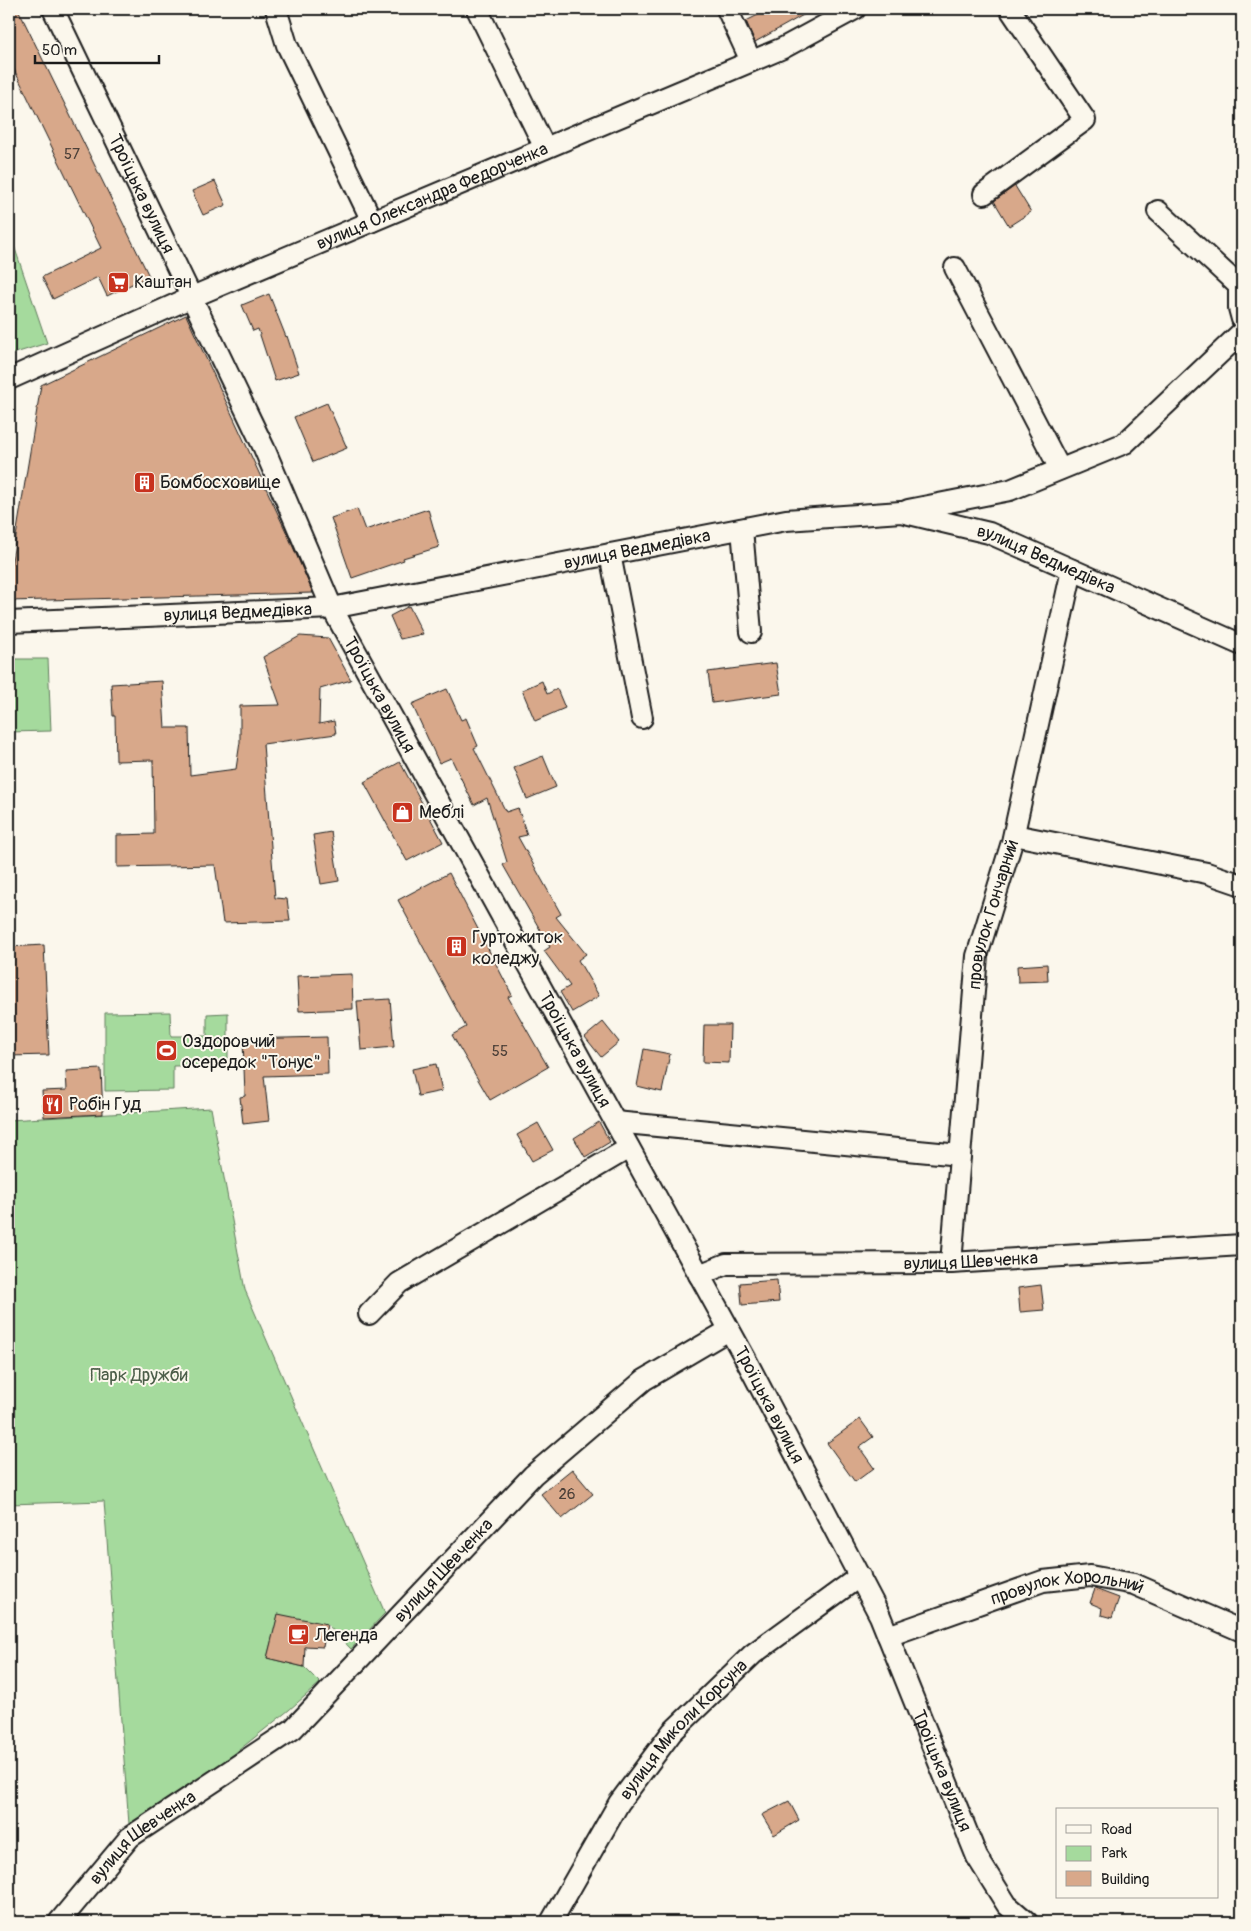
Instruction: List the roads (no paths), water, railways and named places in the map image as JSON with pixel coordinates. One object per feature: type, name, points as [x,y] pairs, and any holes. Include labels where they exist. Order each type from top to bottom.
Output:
[{"type":"street","name":"Троїцька вулиця","points":[[53,9],[264,448],[332,608],[700,1275],[860,1576],[880,1616],[977,1857],[1007,1905],[1026,1922]]},
{"type":"street","points":[[276,9],[287,44],[372,221]]},
{"type":"street","points":[[477,9],[545,148]]},
{"type":"street","points":[[727,9],[751,61]]},
{"type":"street","name":"вулиця Олександра Федорченка","points":[[9,379],[192,297],[783,48],[855,9]]},
{"type":"street","points":[[984,194],[1085,120],[1010,9]]},
{"type":"street","points":[[1158,211],[1239,286],[1239,308],[1242,319]]},
{"type":"street","points":[[955,268],[1060,469]]},
{"type":"street","points":[[901,512],[1010,490],[1125,443],[1242,332]]},
{"type":"street","name":"вулиця Ведмедівка","points":[[9,622],[332,608],[786,520],[901,512],[989,533],[1242,645]]},
{"type":"street","points":[[742,529],[751,632]]},
{"type":"street","points":[[610,554],[642,718]]},
{"type":"street","name":"провулок Гончарний","points":[[951,1262],[978,956],[1014,835],[1072,570]]},
{"type":"street","points":[[1014,835],[1207,873],[1242,885]]},
{"type":"street","points":[[614,1122],[960,1155]]},
{"type":"street","points":[[369,1314],[399,1283],[629,1148]]},
{"type":"street","name":"вулиця Шевченка","points":[[700,1275],[726,1264],[951,1262],[1242,1245]]},
{"type":"street","name":"вулиця Шевченка","points":[[59,1922],[130,1837],[293,1729],[534,1475],[644,1380],[730,1330]]},
{"type":"street","name":"вулиця Миколи Корсуна","points":[[551,1922],[619,1803],[672,1732],[753,1654],[860,1576]]},
{"type":"street","name":"провулок Хорольний","points":[[888,1636],[1043,1581],[1090,1576],[1134,1584],[1242,1631]]},
{"type":"place","name":"Каштан","points":[[118,282]]},
{"type":"place","name":"Бомбосховище","points":[[144,482]]},
{"type":"place","name":"Меблі","points":[[403,812]]},
{"type":"place","name":"Гуртожиток коледжу","points":[[456,947]]},
{"type":"place","name":"Оздоровчий осередок \"Тонус\"","points":[[166,1051]]},
{"type":"place","name":"Робін Гуд","points":[[53,1104]]},
{"type":"place","name":"Легенда","points":[[299,1635]]},
{"type":"park label","name":"Парк Дружби","points":[[139,1375]]}]
